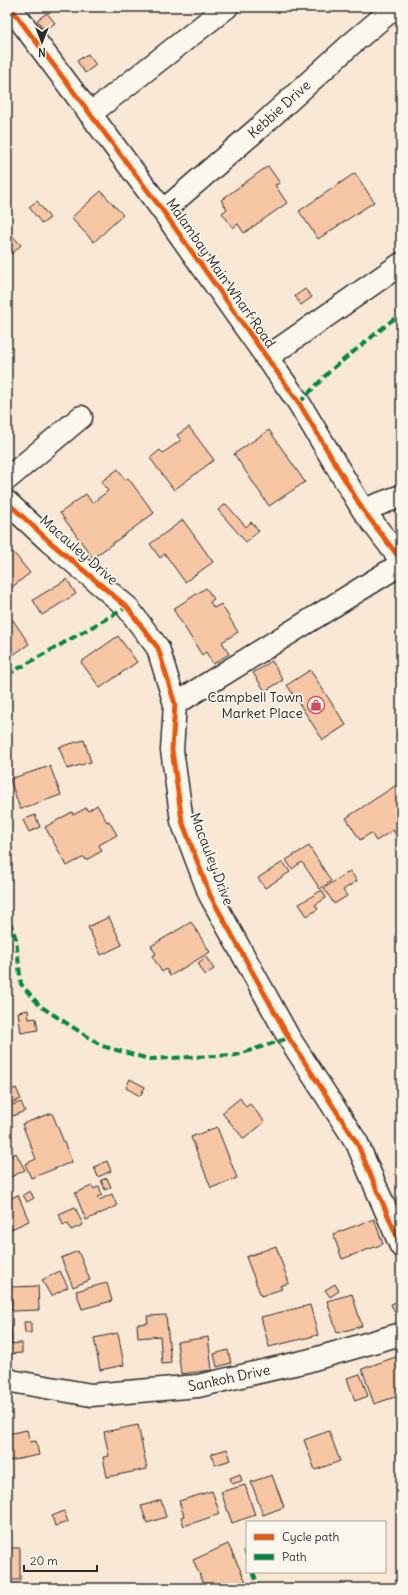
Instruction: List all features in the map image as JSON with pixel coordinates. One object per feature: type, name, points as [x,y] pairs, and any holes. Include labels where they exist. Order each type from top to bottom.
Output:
[{"type":"street","name":"Malambay Main Wharf Road","points":[[10,7],[163,211],[299,403],[363,510],[401,560]]},
{"type":"street","points":[[90,114],[227,7]]},
{"type":"street","name":"Kebbie Drive","points":[[163,211],[395,7]]},
{"type":"street","points":[[266,358],[401,264]]},
{"type":"street","points":[[7,478],[81,417]]},
{"type":"street","points":[[363,510],[401,496]]},
{"type":"street","name":"Macauley Drive","points":[[7,502],[50,542],[127,607],[158,648],[175,704],[172,750],[182,821],[210,895],[289,1038],[357,1143],[401,1246]]},
{"type":"street","points":[[175,704],[401,564]]},
{"type":"street","name":"Sankoh Drive","points":[[8,1384],[91,1395],[198,1386],[307,1360],[401,1334]]},
{"type":"building","points":[[47,13],[55,23],[44,30],[37,20]]},
{"type":"building","points":[[88,54],[96,65],[85,73],[77,61]]},
{"type":"building","points":[[268,166],[280,183],[275,185],[287,203],[244,233],[238,224],[233,228],[222,213],[227,209],[221,200]]},
{"type":"building","points":[[355,173],[374,202],[318,239],[299,211]]},
{"type":"building","points":[[101,191],[123,215],[94,242],[71,218]]},
{"type":"building","points":[[37,201],[50,218],[42,224],[29,207]]},
{"type":"building","points":[[7,230],[21,245],[7,258]]},
{"type":"building","points":[[305,289],[312,297],[301,305],[295,296]]},
{"type":"building","points":[[189,427],[214,460],[174,490],[150,458],[160,450],[163,453],[181,440],[177,435]]},
{"type":"building","points":[[269,430],[305,482],[269,506],[234,454]]},
{"type":"building","points":[[118,469],[125,480],[128,478],[154,513],[93,558],[60,513],[86,494],[92,503],[108,491],[101,482]]},
{"type":"building","points":[[226,504],[246,527],[251,522],[259,531],[246,542],[218,510]]},
{"type":"building","points":[[183,520],[213,562],[185,582],[165,554],[160,558],[150,544]]},
{"type":"building","points":[[13,552],[30,573],[7,591],[7,557]]},
{"type":"building","points":[[67,579],[76,594],[42,615],[33,600]]},
{"type":"building","points":[[206,588],[214,599],[210,602],[214,608],[221,604],[238,632],[222,642],[229,654],[213,664],[206,652],[202,655],[173,609]]},
{"type":"building","points":[[13,620],[29,644],[7,659],[7,624]]},
{"type":"building","points":[[118,636],[137,662],[100,688],[81,662]]},
{"type":"building","name":"Campbell Town Market Place","points":[[272,661],[283,680],[265,691],[253,673]]},
{"type":"building","name":"Campbell Town Market Place","points":[[310,670],[346,725],[323,740],[287,685]]},
{"type":"building","points":[[84,740],[91,762],[67,769],[59,747]]},
{"type":"building","points":[[50,766],[61,795],[20,809],[10,779]]},
{"type":"building","points":[[401,782],[401,834],[397,837],[393,830],[376,841],[371,833],[360,840],[346,818]]},
{"type":"building","points":[[97,805],[117,835],[99,845],[102,851],[86,860],[84,857],[67,866],[45,827],[72,812],[73,815],[86,808],[88,811]]},
{"type":"building","points":[[35,815],[40,827],[29,832],[23,820]]},
{"type":"building","points":[[309,846],[331,881],[320,889],[302,862],[292,869],[286,860]]},
{"type":"building","points":[[283,862],[290,872],[265,888],[258,878]]},
{"type":"building","points":[[350,871],[357,881],[343,890],[347,896],[334,904],[324,888]]},
{"type":"building","points":[[322,890],[326,898],[315,905],[318,909],[307,916],[299,904]]},
{"type":"building","points":[[109,917],[122,945],[101,955],[88,927]]},
{"type":"building","points":[[191,922],[210,952],[170,976],[166,969],[162,972],[152,956],[156,954],[151,946]]},
{"type":"building","points":[[206,957],[214,969],[205,975],[198,963]]},
{"type":"building","points":[[28,1010],[29,1019],[36,1018],[38,1030],[21,1033],[18,1012]]},
{"type":"building","points":[[130,1079],[145,1087],[140,1096],[126,1088]]},
{"type":"building","points":[[16,1088],[21,1099],[7,1105],[7,1092]]},
{"type":"building","points":[[240,1098],[246,1107],[250,1104],[265,1122],[244,1139],[222,1113]]},
{"type":"building","points":[[21,1102],[25,1111],[10,1117],[7,1107]]},
{"type":"building","points":[[52,1113],[72,1162],[31,1178],[25,1164],[36,1159],[22,1124]]},
{"type":"building","points":[[217,1127],[237,1178],[211,1188],[191,1137]]},
{"type":"building","points":[[7,1128],[11,1137],[7,1139]]},
{"type":"building","points":[[16,1153],[25,1170],[11,1177],[7,1168],[7,1157]]},
{"type":"building","points":[[107,1161],[111,1171],[98,1177],[94,1167]]},
{"type":"building","points":[[107,1178],[111,1187],[105,1190],[101,1180]]},
{"type":"building","points":[[92,1186],[94,1189],[99,1186],[102,1195],[97,1197],[99,1200],[112,1194],[117,1206],[86,1220],[75,1193]]},
{"type":"building","points":[[30,1191],[34,1198],[27,1202],[23,1195]]},
{"type":"building","points":[[18,1195],[29,1221],[7,1231],[7,1200]]},
{"type":"building","points":[[75,1207],[83,1225],[71,1230],[68,1223],[63,1225],[59,1214]]},
{"type":"building","points":[[374,1219],[383,1244],[342,1259],[333,1234]]},
{"type":"building","points":[[276,1246],[289,1283],[280,1286],[282,1289],[261,1296],[246,1257]]},
{"type":"building","points":[[78,1251],[90,1280],[73,1287],[61,1258]]},
{"type":"building","points":[[60,1271],[68,1287],[51,1296],[42,1280]]},
{"type":"building","points":[[107,1283],[112,1301],[82,1309],[76,1291]]},
{"type":"building","points":[[335,1284],[339,1291],[330,1297],[325,1290]]},
{"type":"building","points":[[38,1286],[39,1310],[12,1311],[11,1287]]},
{"type":"building","points":[[352,1294],[362,1326],[337,1333],[327,1301]]},
{"type":"building","points":[[401,1300],[401,1313],[396,1315],[391,1304]]},
{"type":"building","points":[[310,1305],[318,1335],[269,1347],[261,1317]]},
{"type":"building","points":[[166,1315],[171,1363],[162,1364],[160,1336],[138,1338],[137,1324],[148,1323],[147,1316]]},
{"type":"building","points":[[24,1322],[31,1322],[31,1333],[25,1333]]},
{"type":"building","points":[[7,1326],[11,1326],[12,1341],[7,1341]]},
{"type":"building","points":[[118,1333],[124,1365],[100,1370],[94,1338]]},
{"type":"building","points":[[208,1337],[212,1370],[181,1374],[177,1342]]},
{"type":"building","points":[[22,1343],[22,1353],[7,1354],[7,1344]]},
{"type":"building","points":[[228,1350],[231,1363],[217,1367],[214,1354]]},
{"type":"building","points":[[401,1355],[401,1395],[374,1404],[362,1369]]},
{"type":"building","points":[[360,1374],[368,1396],[355,1401],[347,1378]]},
{"type":"building","points":[[138,1425],[147,1469],[107,1477],[103,1457],[109,1456],[104,1432]]},
{"type":"building","points":[[27,1430],[30,1442],[36,1441],[39,1455],[9,1461],[7,1452],[7,1434]]},
{"type":"building","points":[[329,1431],[340,1461],[315,1470],[304,1440]]},
{"type":"building","points":[[227,1449],[231,1460],[215,1465],[211,1454]]},
{"type":"building","points":[[240,1474],[242,1481],[232,1484],[230,1478]]},
{"type":"building","points":[[272,1475],[284,1507],[263,1515],[251,1482]]},
{"type":"building","points":[[245,1485],[255,1515],[232,1523],[221,1492]]},
{"type":"building","points":[[212,1491],[220,1514],[184,1526],[181,1517],[184,1516],[179,1501]]},
{"type":"building","points":[[161,1500],[166,1517],[147,1523],[141,1506]]},
{"type":"building","points":[[64,1511],[68,1522],[55,1526],[52,1516]]},
{"type":"building","points":[[228,1544],[249,1588],[199,1588],[198,1585],[203,1582],[193,1560]]},
{"type":"building","points":[[7,1548],[20,1548],[20,1580],[7,1580]]},
{"type":"building","points":[[9,1584],[29,1586],[28,1588],[9,1588]]},
{"type":"building","points":[[345,1584],[347,1588],[338,1588]]},
{"type":"building","points":[[118,1585],[118,1588],[92,1588]]},
{"type":"marked path","points":[[299,403],[331,370],[395,318],[401,315]]},
{"type":"marked path","points":[[7,675],[127,607]]},
{"type":"marked path","points":[[7,923],[11,925],[16,939],[21,984],[40,1006],[102,1046],[149,1059],[236,1055],[289,1038]]},
{"type":"marked path","points":[[253,1573],[259,1588]]},
{"type":"cycle path","points":[[10,7],[163,211],[299,403],[363,510],[401,560]]},
{"type":"cycle path","points":[[7,502],[50,542],[127,607],[158,648],[175,704],[172,750],[182,821],[210,895],[289,1038],[357,1143],[401,1246]]},
{"type":"place","name":"Campbell Town Market Place","points":[[316,705]]}]
